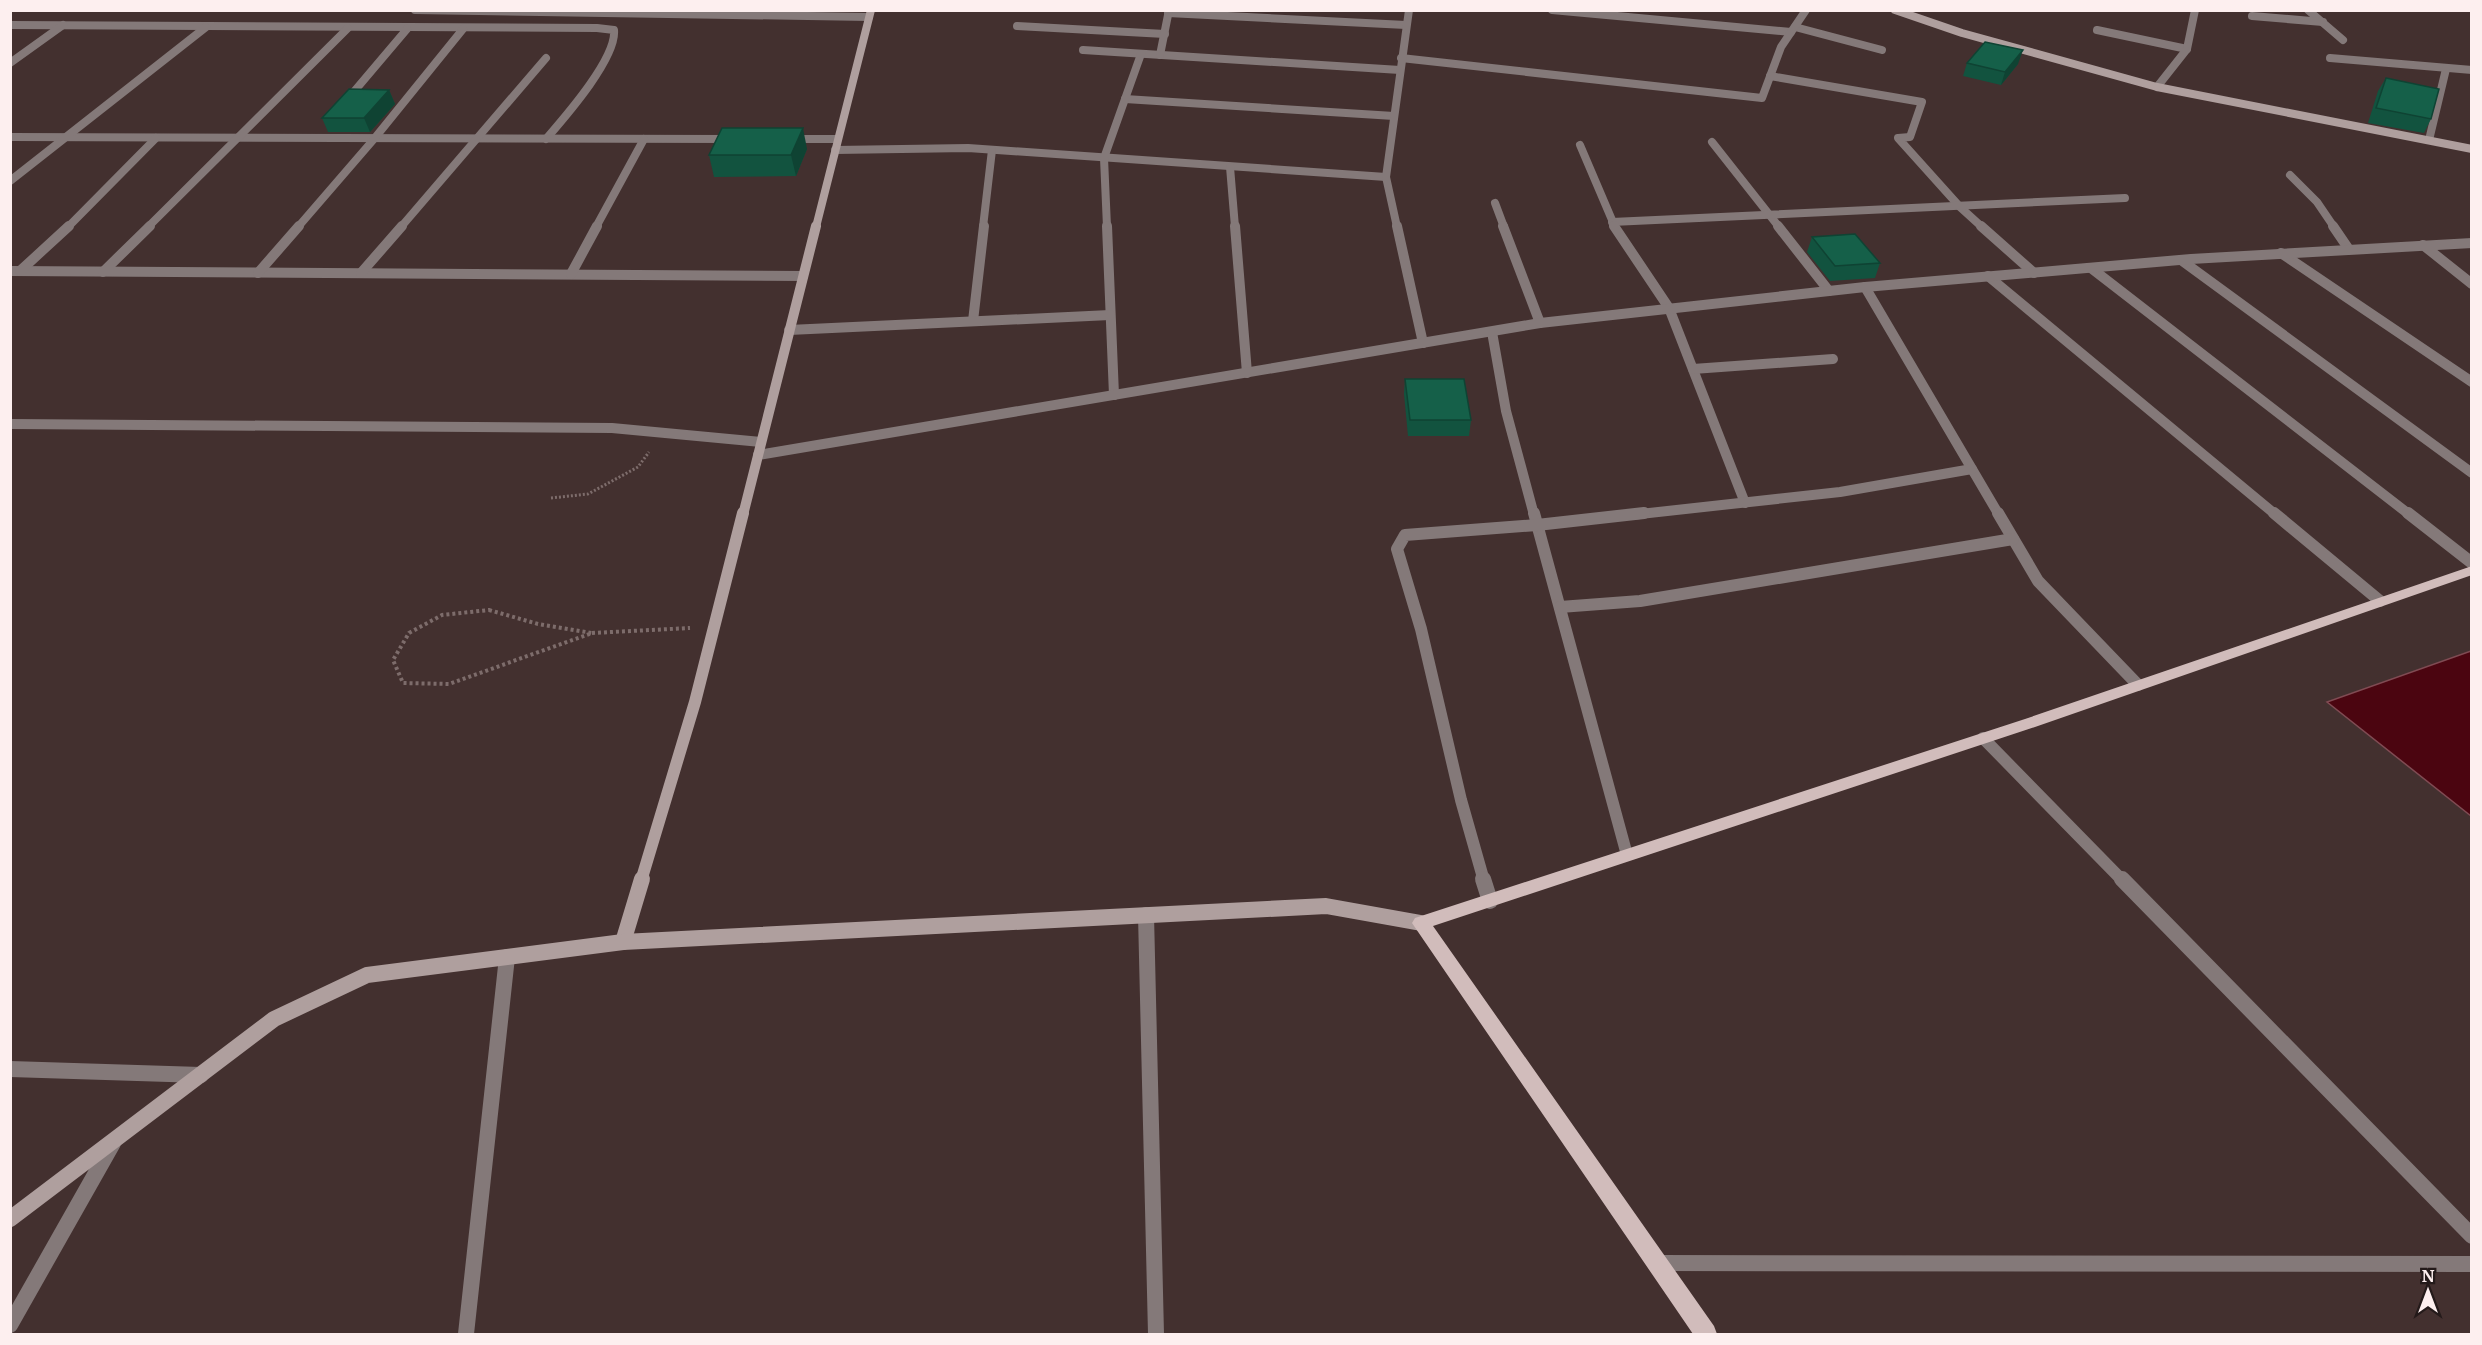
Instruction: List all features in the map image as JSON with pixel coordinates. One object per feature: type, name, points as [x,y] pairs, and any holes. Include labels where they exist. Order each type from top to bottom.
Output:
[{"type":"main road","points":[[1706,1335],[1421,923],[1983,738],[2472,570]]},
{"type":"street","points":[[415,10],[870,14],[695,702],[623,942]]},
{"type":"street","points":[[1409,10],[1386,177],[1423,343]]},
{"type":"street","points":[[1552,10],[1793,29],[1882,50]]},
{"type":"street","points":[[1401,58],[1762,98],[1781,47],[1806,10]]},
{"type":"street","points":[[1895,10],[1962,33],[2157,87],[2472,149]]},
{"type":"street","points":[[2157,87],[2187,49],[2195,10]]},
{"type":"street","points":[[2308,10],[2343,40]]},
{"type":"street","points":[[1160,55],[1168,12],[1406,25]]},
{"type":"street","points":[[2252,16],[2323,22]]},
{"type":"street","points":[[10,25],[407,29],[597,28],[614,30],[615,39],[597,73],[575,105],[546,139]]},
{"type":"street","points":[[10,63],[63,26]]},
{"type":"street","points":[[1017,26],[1164,33]]},
{"type":"street","points":[[10,181],[206,27]]},
{"type":"street","points":[[103,272],[348,28]]},
{"type":"street","points":[[342,105],[407,29]]},
{"type":"street","points":[[258,273],[374,139],[463,29]]},
{"type":"street","points":[[2097,30],[2187,49]]},
{"type":"street","points":[[1083,50],[1400,70]]},
{"type":"street","points":[[1114,395],[1104,158],[1141,54]]},
{"type":"street","points":[[361,273],[546,58]]},
{"type":"street","points":[[2330,58],[2472,70]]},
{"type":"street","points":[[2429,140],[2446,69]]},
{"type":"street","points":[[1770,76],[1922,102],[1910,137],[1898,138],[1960,207],[2034,273]]},
{"type":"street","points":[[1125,99],[1394,116]]},
{"type":"street","points":[[314,139],[321,131]]},
{"type":"street","points":[[10,137],[747,139]]},
{"type":"street","points":[[15,271],[86,210],[156,138]]},
{"type":"street","points":[[571,274],[644,139]]},
{"type":"street","points":[[781,139],[836,144],[968,148],[1386,177]]},
{"type":"street","points":[[1712,142],[1829,291]]},
{"type":"street","points":[[1580,145],[1612,222],[1669,308],[1745,503]]},
{"type":"street","points":[[973,321],[992,150]]},
{"type":"street","points":[[1230,166],[1247,373]]},
{"type":"street","points":[[2290,176],[2317,202],[2348,248]]},
{"type":"street","points":[[1612,222],[1768,212],[1960,207],[2125,198]]},
{"type":"street","points":[[1495,204],[1540,323]]},
{"type":"street","points":[[758,455],[1540,323],[1865,287],[1988,276],[2348,248],[2472,243]]},
{"type":"street","points":[[2423,245],[2472,284]]},
{"type":"street","points":[[2282,253],[2472,382]]},
{"type":"street","points":[[2181,260],[2472,473]]},
{"type":"street","points":[[2091,268],[2472,563]]},
{"type":"street","points":[[15,271],[802,276]]},
{"type":"street","points":[[1988,276],[2380,601]]},
{"type":"street","points":[[1865,287],[2038,581],[2138,685]]},
{"type":"street","points":[[789,330],[1110,315]]},
{"type":"street","points":[[1492,332],[1506,411],[1627,855]]},
{"type":"street","points":[[1693,369],[1833,359]]},
{"type":"street","points":[[10,424],[612,428],[761,442]]},
{"type":"street","points":[[1490,901],[1475,855],[1447,748],[1420,627],[1397,549],[1405,535],[1537,525],[1840,492],[1972,469]]},
{"type":"street","points":[[1560,607],[1640,601],[2013,539]]},
{"type":"street","points":[[1983,738],[2472,1236]]},
{"type":"street","points":[[10,1219],[274,1019],[367,975],[623,942],[1326,906],[1421,923]]},
{"type":"street","points":[[1146,915],[1156,1335]]},
{"type":"street","points":[[466,1335],[507,957]]},
{"type":"street","points":[[10,1069],[201,1075]]},
{"type":"street","points":[[10,1325],[115,1140]]},
{"type":"street","points":[[1656,1263],[2472,1264]]},
{"type":"path","points":[[551,498],[588,494],[638,467],[665,433]]},
{"type":"path","points":[[592,633],[449,684],[403,683],[393,660],[409,633],[442,615],[489,610],[538,624],[592,633],[714,627]]},
{"type":"shaded area","points":[[2472,651],[2471,816],[2327,702]]},
{"type":"building","points":[[1985,42],[2023,50],[2005,72],[1967,63]]},
{"type":"building","points":[[2386,78],[2439,89],[2431,119],[2376,108]]},
{"type":"building","points":[[349,89],[389,90],[364,118],[322,118]]},
{"type":"building","points":[[722,128],[803,128],[791,155],[709,155]]},
{"type":"building","points":[[1855,234],[1880,263],[1835,266],[1812,237]]},
{"type":"building","points":[[1405,379],[1464,379],[1471,420],[1410,420]]}]
